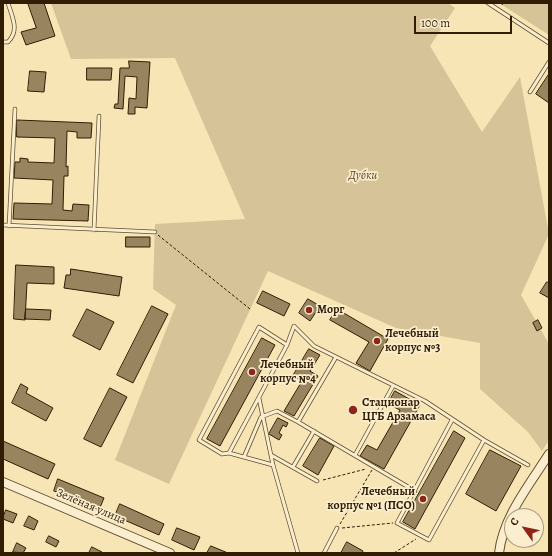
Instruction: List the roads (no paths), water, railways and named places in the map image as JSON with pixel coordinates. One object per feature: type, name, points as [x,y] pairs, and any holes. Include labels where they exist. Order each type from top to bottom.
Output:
[{"type":"street","points":[[499,553],[502,536],[507,522],[549,454]]},
{"type":"street","name":"Зелёная улица","points":[[3,482],[170,553]]},
{"type":"lane","points":[[3,42],[8,42],[14,36],[16,27],[8,3]]},
{"type":"lane","points":[[488,3],[549,43]]},
{"type":"lane","points":[[530,92],[549,62]]},
{"type":"lane","points":[[9,226],[15,109]]},
{"type":"lane","points":[[94,230],[99,116]]},
{"type":"lane","points":[[3,225],[155,232]]},
{"type":"lane","points":[[229,453],[287,344],[294,326],[314,346],[426,401],[452,420],[528,465]]},
{"type":"lane","points":[[273,465],[229,453],[222,454],[199,440],[259,327],[287,344]]},
{"type":"lane","points":[[298,422],[336,357]]},
{"type":"lane","points":[[355,455],[393,386]]},
{"type":"lane","points":[[259,397],[261,417],[298,553]]},
{"type":"lane","points":[[244,457],[261,417],[276,411],[314,431],[415,490]]},
{"type":"lane","points":[[452,420],[397,523],[429,540],[484,440]]},
{"type":"lane","points":[[293,467],[314,431]]},
{"type":"lane","points":[[271,455],[317,481]]},
{"type":"lane","points":[[324,553],[338,528]]},
{"type":"place","name":"Морг","points":[[309,310]]},
{"type":"place","name":"Лечебный корпус №3","points":[[377,341]]},
{"type":"place","name":"Лечебный корпус №4","points":[[252,372]]},
{"type":"place","name":"Стационар ЦГБ Арзамаса","points":[[353,410]]},
{"type":"place","name":"Лечебный корпус №1 (ПСО)","points":[[423,499]]},
{"type":"park label","name":"Дубки","points":[[363,176]]}]
